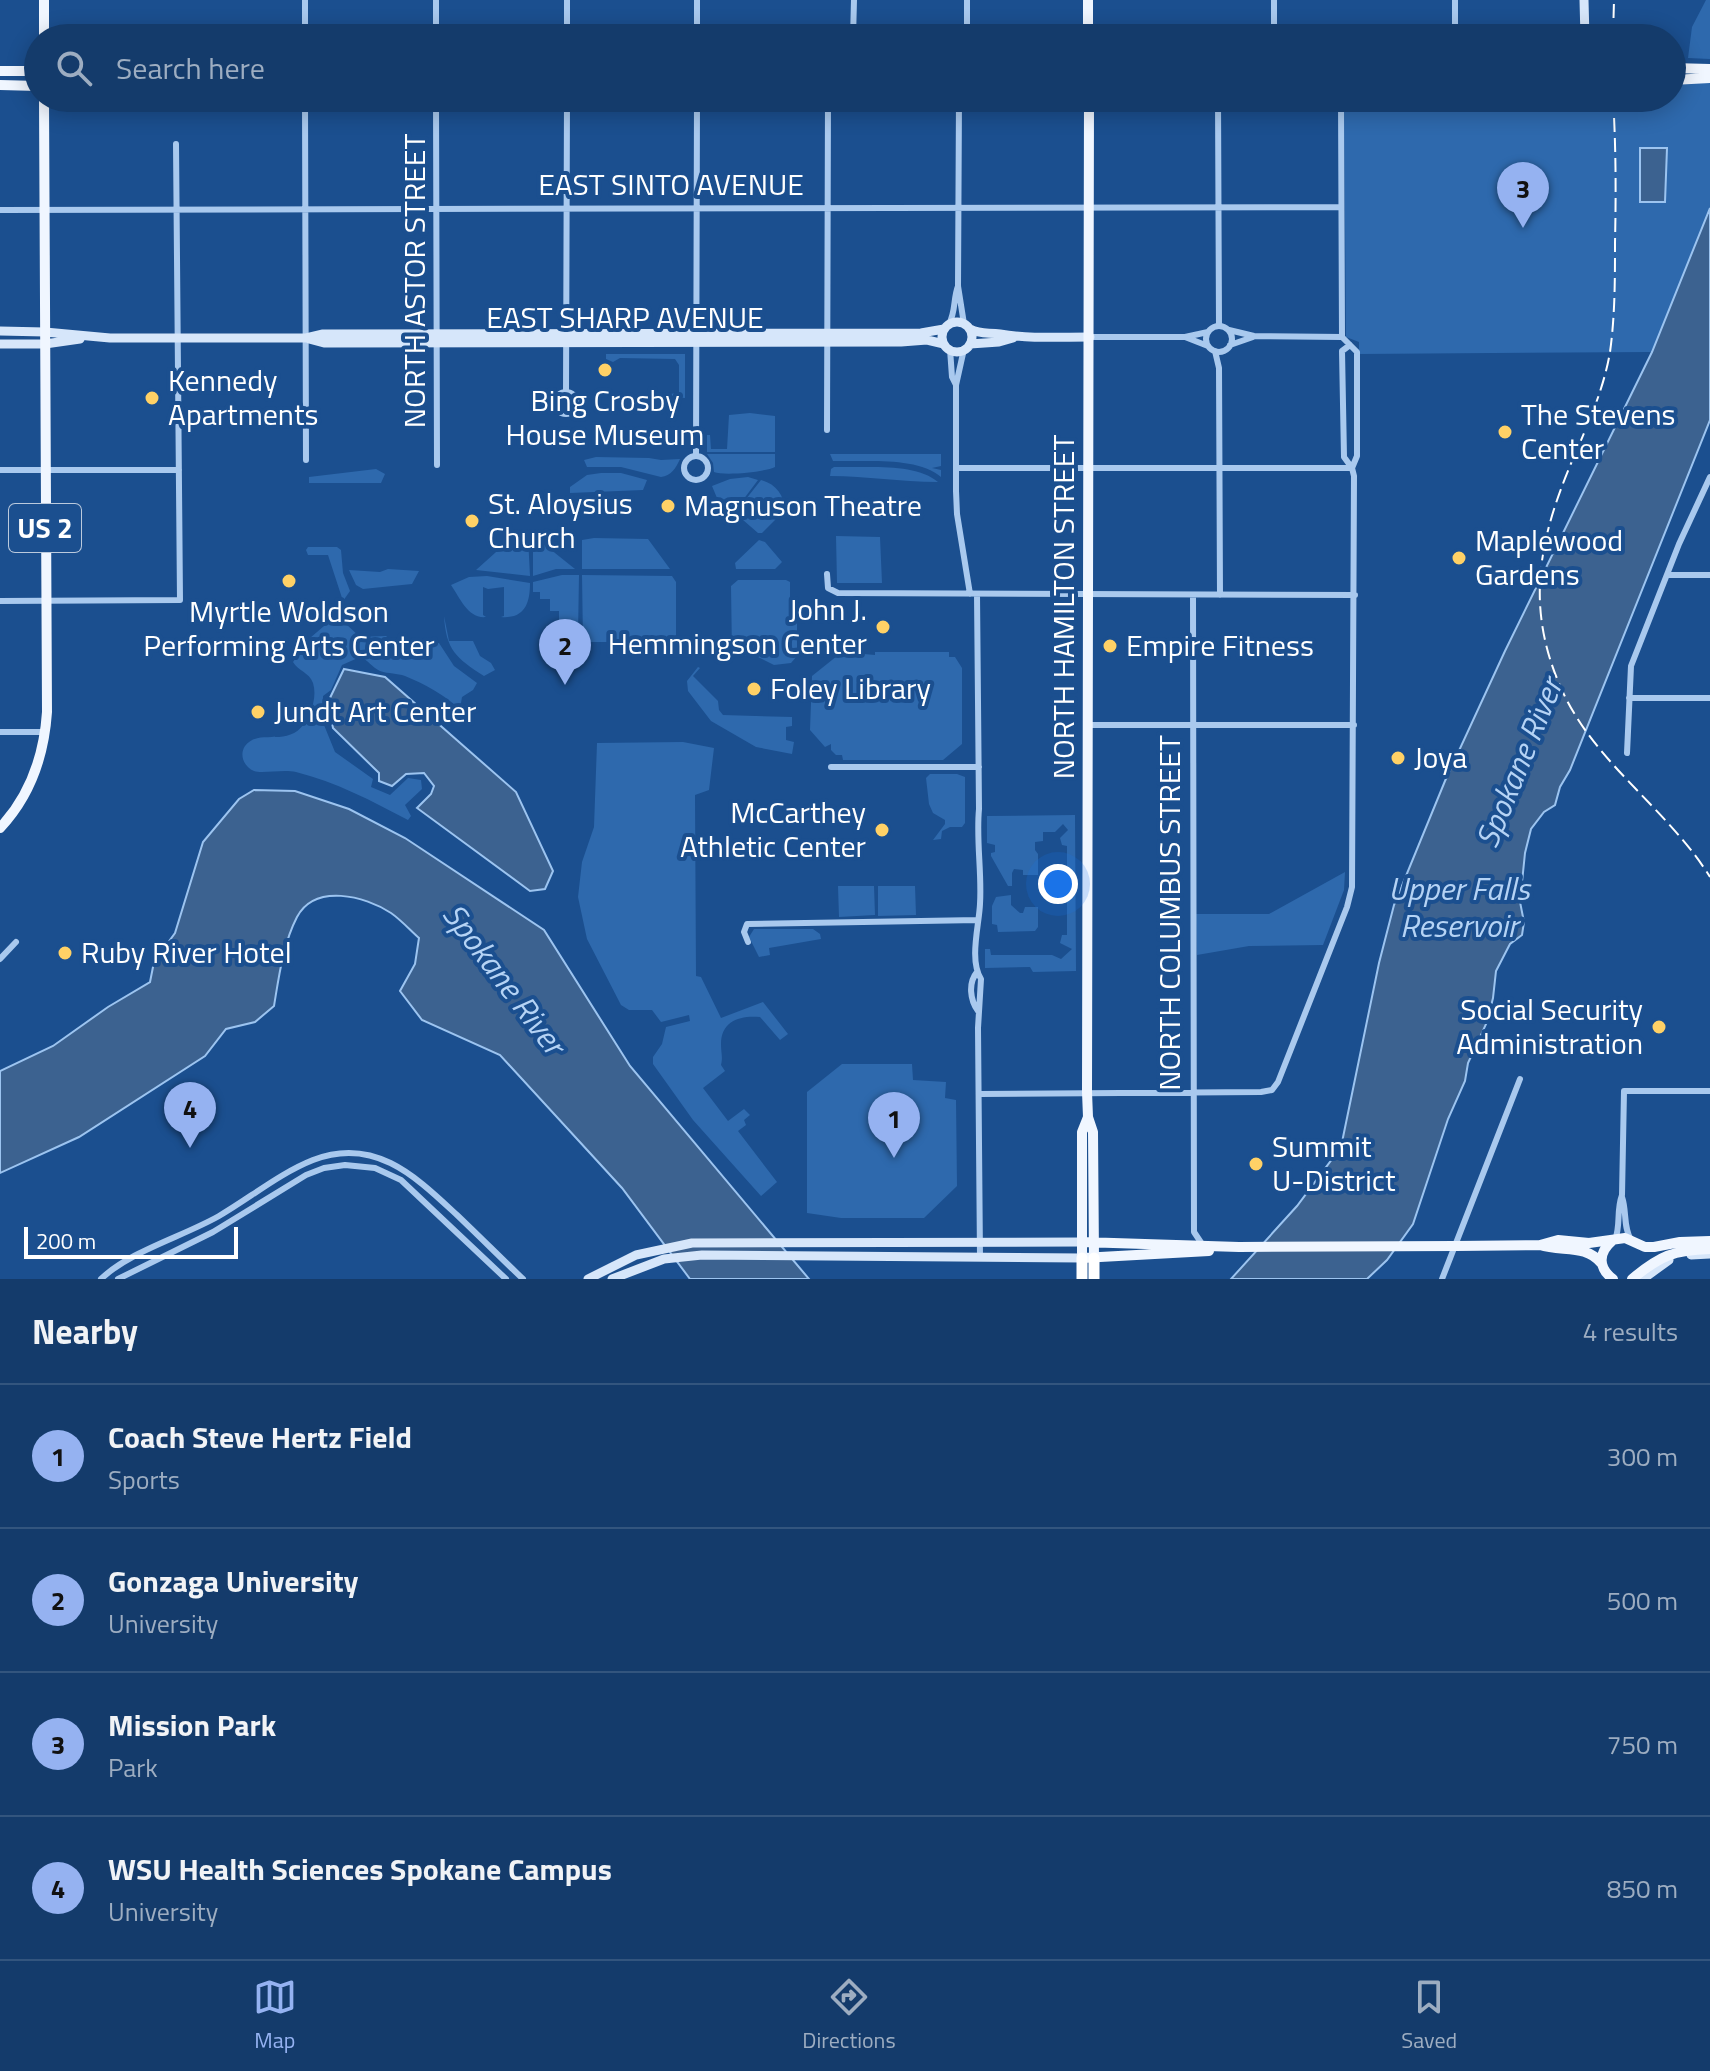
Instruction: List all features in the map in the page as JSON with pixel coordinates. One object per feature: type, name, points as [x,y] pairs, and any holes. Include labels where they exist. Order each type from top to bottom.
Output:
[{"type":"highway","points":[[1082,1279],[1088,1258]]},
{"type":"highway","points":[[1088,1258],[1094,1279]]},
{"type":"main road","points":[[44,0],[44,24]]},
{"type":"main road","points":[[1088,0],[1088,24]]},
{"type":"main road","points":[[1686,68],[1710,69]]},
{"type":"main road","points":[[0,71],[24,71]]},
{"type":"main road","points":[[1686,79],[1710,78]]},
{"type":"main road","points":[[0,85],[24,86]]},
{"type":"main road","name":"US 2","points":[[0,828],[19,805],[33,777],[46,732],[44,112]]},
{"type":"main road","name":"NORTH HAMILTON STREET","points":[[1088,1258],[1094,1242],[1093,1132],[1088,1117],[1087,1092],[1089,112]]},
{"type":"main road","name":"NORTH HAMILTON STREET","points":[[1088,1117],[1082,1132],[1082,1242],[1088,1258]]},
{"type":"main road","points":[[1082,1242],[1242,1247],[1540,1245],[1558,1240],[1589,1243],[1614,1240],[1657,1247],[1710,1241]]},
{"type":"main road","points":[[1607,1274],[1605,1247],[1614,1240]]},
{"type":"main road","points":[[1633,1241],[1644,1256],[1637,1277]]},
{"type":"main road","points":[[1540,1245],[1588,1252],[1607,1274]]},
{"type":"main road","points":[[1088,1258],[1193,1253],[1242,1247]]},
{"type":"main road","points":[[1637,1277],[1654,1261],[1673,1252],[1710,1252]]},
{"type":"street","points":[[305,0],[305,24]]},
{"type":"street","points":[[436,0],[436,24]]},
{"type":"street","points":[[567,0],[567,24]]},
{"type":"street","points":[[697,0],[697,24]]},
{"type":"street","points":[[853,24],[854,0]]},
{"type":"street","points":[[967,0],[967,24]]},
{"type":"street","points":[[1274,0],[1274,24]]},
{"type":"street","points":[[1455,0],[1455,24]]},
{"type":"street","points":[[1584,0],[1585,24]]},
{"type":"street","points":[[305,112],[306,460]]},
{"type":"street","name":"NORTH ASTOR STREET","points":[[436,112],[437,465]]},
{"type":"street","points":[[566,392],[567,112]]},
{"type":"street","points":[[696,456],[697,112]]},
{"type":"street","points":[[827,430],[828,112]]},
{"type":"street","points":[[959,112],[958,286],[967,326],[967,347],[956,385],[956,468],[957,514],[974,594],[979,767],[977,972],[981,979],[978,1011],[980,1258]]},
{"type":"street","points":[[1218,112],[1219,326]]},
{"type":"street","points":[[1341,112],[1342,337]]},
{"type":"street","points":[[0,601],[180,600],[176,144]]},
{"type":"street","name":"EAST SINTO AVENUE","points":[[0,210],[1341,207]]},
{"type":"street","points":[[956,385],[947,347],[947,327],[955,310],[958,286]]},
{"type":"street","points":[[967,326],[981,334],[1013,338]]},
{"type":"street","name":"EAST SHARP AVENUE","points":[[0,344],[45,338],[306,338],[323,334],[437,338],[827,337],[921,333],[967,326]]},
{"type":"street","points":[[980,1094],[1272,1090],[1278,1082],[1347,907],[1352,887],[1355,595],[1352,468],[1357,456],[1357,352],[1342,337],[1254,336],[1219,326]]},
{"type":"street","points":[[967,347],[1013,338],[1185,337],[1219,326]]},
{"type":"street","points":[[1219,368],[1232,337],[1229,330]]},
{"type":"street","name":"EAST SHARP AVENUE","points":[[0,331],[45,338]]},
{"type":"street","points":[[1208,332],[1206,340],[1219,368],[1220,595]]},
{"type":"street","points":[[1185,337],[1212,349],[1228,348],[1254,336]]},
{"type":"street","name":"EAST SHARP AVENUE","points":[[827,337],[927,340],[947,347],[967,347]]},
{"type":"street","points":[[1350,345],[1342,351],[1344,457],[1352,468]]},
{"type":"street","points":[[696,456],[706,461],[708,469],[706,476],[695,481],[687,477],[684,466],[696,456]]},
{"type":"street","points":[[956,468],[1352,468]]},
{"type":"street","points":[[0,470],[179,470]]},
{"type":"street","points":[[1627,753],[1633,660],[1710,477]]},
{"type":"street","points":[[827,574],[828,588],[834,593],[1355,595]]},
{"type":"street","points":[[1668,575],[1710,575]]},
{"type":"street","name":"NORTH COLUMBUS STREET","points":[[1193,595],[1194,1232]]},
{"type":"street","points":[[1629,698],[1710,698]]},
{"type":"street","points":[[1087,725],[1354,725]]},
{"type":"street","points":[[0,732],[46,732]]},
{"type":"street","points":[[831,767],[979,767]]},
{"type":"street","points":[[748,942],[744,932],[747,924],[978,920]]},
{"type":"street","points":[[0,959],[16,942]]},
{"type":"street","points":[[1442,1279],[1520,1079]]},
{"type":"street","points":[[1633,1241],[1627,1232],[1622,1195],[1624,1091],[1710,1091]]},
{"type":"street","points":[[101,1279],[129,1258],[159,1246],[237,1205],[306,1163],[344,1154],[389,1161],[412,1175],[523,1279]]},
{"type":"street","points":[[118,1279],[243,1215],[306,1175],[345,1165],[386,1172],[407,1184],[506,1279]]},
{"type":"street","points":[[424,1200],[432,1192]]},
{"type":"street","points":[[1614,1240],[1618,1232],[1617,1207],[1622,1195]]},
{"type":"street","points":[[237,1205],[243,1215]]},
{"type":"street","points":[[1180,1245],[1194,1232],[1204,1246]]},
{"type":"street","points":[[588,1279],[636,1255],[692,1243],[1082,1242]]},
{"type":"street","points":[[483,1257],[488,1245]]},
{"type":"street","points":[[159,1246],[164,1256]]},
{"type":"street","points":[[612,1279],[664,1259],[702,1255],[1088,1258]]},
{"type":"shaded area","points":[[1706,0],[1710,0],[1710,59],[1688,58],[1692,27]]},
{"type":"shaded area","points":[[1710,82],[1710,208],[1652,352],[1359,354],[1359,342],[1346,337],[1344,112],[1686,112],[1686,83]]},
{"type":"shaded area","points":[[606,354],[685,354],[685,398],[670,397],[679,392],[679,365],[675,359],[620,358],[613,362],[606,359]]},
{"type":"shaded area","points":[[750,413],[775,416],[775,452],[707,452],[707,435],[710,435],[711,449],[727,449],[729,415]]},
{"type":"shaded area","points":[[707,454],[775,454],[775,467],[744,473],[719,473],[714,472]]},
{"type":"shaded area","points":[[830,454],[941,454],[941,466],[932,468],[941,470],[941,477],[931,470],[904,463],[833,461]]},
{"type":"shaded area","points":[[596,457],[680,459],[673,471],[661,477],[621,467],[587,467],[584,460]]},
{"type":"shaded area","points":[[834,467],[917,471],[938,482],[830,476]]},
{"type":"shaded area","points":[[376,469],[385,474],[381,483],[309,483],[309,477]]},
{"type":"shaded area","points":[[621,473],[647,480],[643,490],[570,493],[570,487],[587,475]]},
{"type":"shaded area","points":[[748,477],[758,480],[734,512],[717,498],[712,486],[730,479]]},
{"type":"shaded area","points":[[761,480],[778,491],[785,510],[762,533],[758,533],[735,513]]},
{"type":"shaded area","points":[[836,536],[880,537],[882,583],[837,583]]},
{"type":"shaded area","points":[[528,537],[530,576],[476,570],[505,544]]},
{"type":"shaded area","points":[[533,537],[575,569],[556,569],[533,576]]},
{"type":"shaded area","points":[[648,539],[670,569],[582,569],[582,540]]},
{"type":"shaded area","points":[[759,540],[765,542],[782,562],[775,569],[736,569],[735,563]]},
{"type":"shaded area","points":[[308,547],[337,547],[341,550],[343,573],[350,591],[343,601],[328,555],[308,555]]},
{"type":"shaded area","points":[[388,569],[419,571],[412,584],[363,589],[356,585],[349,570],[380,572]]},
{"type":"shaded area","points":[[562,575],[579,575],[578,635],[571,636],[566,625],[559,625],[559,611],[550,611],[550,599],[540,599],[540,592],[533,592],[533,582]]},
{"type":"shaded area","points":[[582,575],[672,576],[676,582],[676,642],[583,642]]},
{"type":"shaded area","points":[[487,576],[530,583],[529,597],[521,612],[501,617],[504,616],[504,587],[483,587],[483,615],[486,617],[474,615],[465,607],[451,585],[469,577]]},
{"type":"shaded area","points":[[738,580],[790,582],[790,598],[797,606],[797,656],[791,663],[774,665],[758,657],[732,654],[731,586]]},
{"type":"shaded area","points":[[345,608],[348,610],[346,624],[360,637],[386,636],[401,650],[410,650],[414,657],[424,646],[439,643],[454,666],[477,683],[462,697],[460,709],[427,686],[405,676],[380,671],[360,657],[342,665],[331,690],[323,696],[324,725],[335,752],[373,779],[371,787],[390,795],[408,778],[421,780],[422,789],[405,805],[411,816],[408,820],[325,781],[291,771],[254,771],[244,760],[243,749],[252,740],[286,736],[303,725],[313,706],[314,687],[309,676],[293,662],[310,638]]},
{"type":"shaded area","points":[[444,616],[449,641],[473,641],[480,656],[495,670],[484,676],[454,652],[447,637]]},
{"type":"shaded area","points":[[842,652],[875,655],[875,652],[949,652],[949,657],[955,657],[962,668],[962,744],[943,760],[843,760],[842,755],[836,755],[831,750],[831,744],[825,747],[810,730],[812,676]]},
{"type":"shaded area","points":[[698,667],[693,676],[718,701],[723,715],[792,717],[792,726],[786,727],[786,740],[794,742],[792,754],[756,747],[711,721],[688,691],[687,681]]},
{"type":"shaded area","points":[[683,742],[714,748],[709,790],[695,795],[696,976],[701,977],[721,1018],[763,1002],[788,1034],[780,1040],[760,1017],[733,1021],[722,1036],[721,1065],[725,1071],[703,1088],[728,1121],[744,1109],[750,1115],[744,1120],[746,1125],[738,1131],[777,1182],[761,1196],[693,1120],[653,1064],[666,1027],[690,1021],[689,1015],[661,1022],[652,1010],[629,1010],[621,1005],[587,939],[578,897],[582,862],[594,827],[597,743]]},
{"type":"shaded area","points":[[930,774],[965,777],[965,823],[962,827],[942,831],[941,839],[933,840],[945,820],[933,813],[929,804],[926,778]]},
{"type":"shaded area","points":[[1075,815],[1076,971],[1033,972],[1030,967],[985,968],[985,949],[990,949],[991,955],[1052,955],[1061,959],[1072,949],[1060,943],[1062,935],[1067,935],[1067,846],[1062,845],[1060,838],[1068,830],[1063,824],[1055,832],[1043,832],[1043,841],[1035,842],[1038,875],[1023,875],[1023,870],[1014,869],[1012,886],[1008,886],[991,856],[995,845],[987,843],[987,816]]},
{"type":"shaded area","points":[[1345,872],[1344,890],[1323,945],[1249,946],[1197,955],[1196,914],[1269,914]]},
{"type":"shaded area","points":[[838,886],[874,886],[875,915],[839,917]]},
{"type":"shaded area","points":[[878,886],[915,886],[916,915],[878,916]]},
{"type":"shaded area","points":[[1011,895],[1011,905],[1020,913],[1025,907],[1038,907],[1038,927],[1035,931],[998,932],[997,925],[992,924],[992,906],[996,897]]},
{"type":"shaded area","points":[[754,929],[813,929],[821,939],[769,948],[770,955],[759,957],[749,937]]},
{"type":"shaded area","points":[[842,1064],[912,1064],[913,1080],[946,1082],[945,1098],[956,1100],[957,1186],[924,1218],[841,1218],[807,1213],[807,1092]]},
{"type":"water","points":[[1640,148],[1667,148],[1665,202],[1640,202]]},
{"type":"water","name":"Upper Falls Reservoir","points":[[1710,208],[1710,420],[1555,805],[1544,812],[1531,829],[1520,902],[1524,922],[1522,935],[1510,944],[1496,971],[1487,1022],[1468,1063],[1465,1081],[1448,1119],[1413,1224],[1387,1260],[1367,1279],[1231,1279],[1297,1206],[1341,1147],[1394,905],[1445,781],[1505,651],[1652,352]]},
{"type":"water","points":[[344,669],[385,677],[516,792],[553,871],[545,889],[530,891],[417,808],[431,794],[434,786],[424,773],[406,774],[392,786],[379,781],[379,773],[333,728],[328,702]]},
{"type":"water","name":"Spokane River","points":[[254,790],[295,791],[349,809],[405,838],[544,930],[630,1066],[809,1279],[690,1279],[622,1188],[500,1055],[422,1020],[400,991],[415,964],[419,938],[380,907],[341,896],[316,900],[305,906],[297,917],[285,949],[274,1006],[255,1022],[226,1029],[205,1056],[79,1137],[0,1173],[0,1071],[53,1046],[150,982],[154,962],[175,933],[203,842],[239,799]]},
{"type":"railway","points":[[1613,24],[1614,0]]},
{"type":"railway","points":[[1614,112],[1615,271],[1610,352],[1598,396],[1550,522],[1540,576],[1543,631],[1561,688],[1575,715],[1611,763],[1693,852],[1710,877]]},
{"type":"place","name":"Mission Park","points":[[1523,228]]},
{"type":"place","name":"Bing Crosby House Museum","points":[[605,370]]},
{"type":"place","name":"Kennedy Apartments","points":[[152,398]]},
{"type":"place","name":"The Stevens Center","points":[[1505,432]]},
{"type":"place","name":"Magnuson Theatre","points":[[668,506]]},
{"type":"place","name":"St. Aloysius Church","points":[[472,521]]},
{"type":"place","name":"Maplewood Gardens","points":[[1459,558]]},
{"type":"place","name":"Myrtle Woldson Performing Arts Center","points":[[289,581]]},
{"type":"place","name":"John J. Hemmingson Center","points":[[883,627]]},
{"type":"place","name":"Empire Fitness","points":[[1110,646]]},
{"type":"place","name":"Gonzaga University","points":[[565,685]]},
{"type":"place","name":"Foley Library","points":[[754,689]]},
{"type":"place","name":"Jundt Art Center","points":[[258,712]]},
{"type":"place","name":"Joya","points":[[1398,758]]},
{"type":"place","name":"McCarthey Athletic Center","points":[[882,830]]},
{"type":"place","name":"Ruby River Hotel","points":[[65,953]]},
{"type":"place","name":"Social Security Administration","points":[[1659,1027]]},
{"type":"place","name":"WSU Health Sciences Spokane Campus","points":[[190,1148]]},
{"type":"place","name":"Coach Steve Hertz Field","points":[[894,1158]]},
{"type":"place","name":"Summit U-District","points":[[1256,1164]]}]
